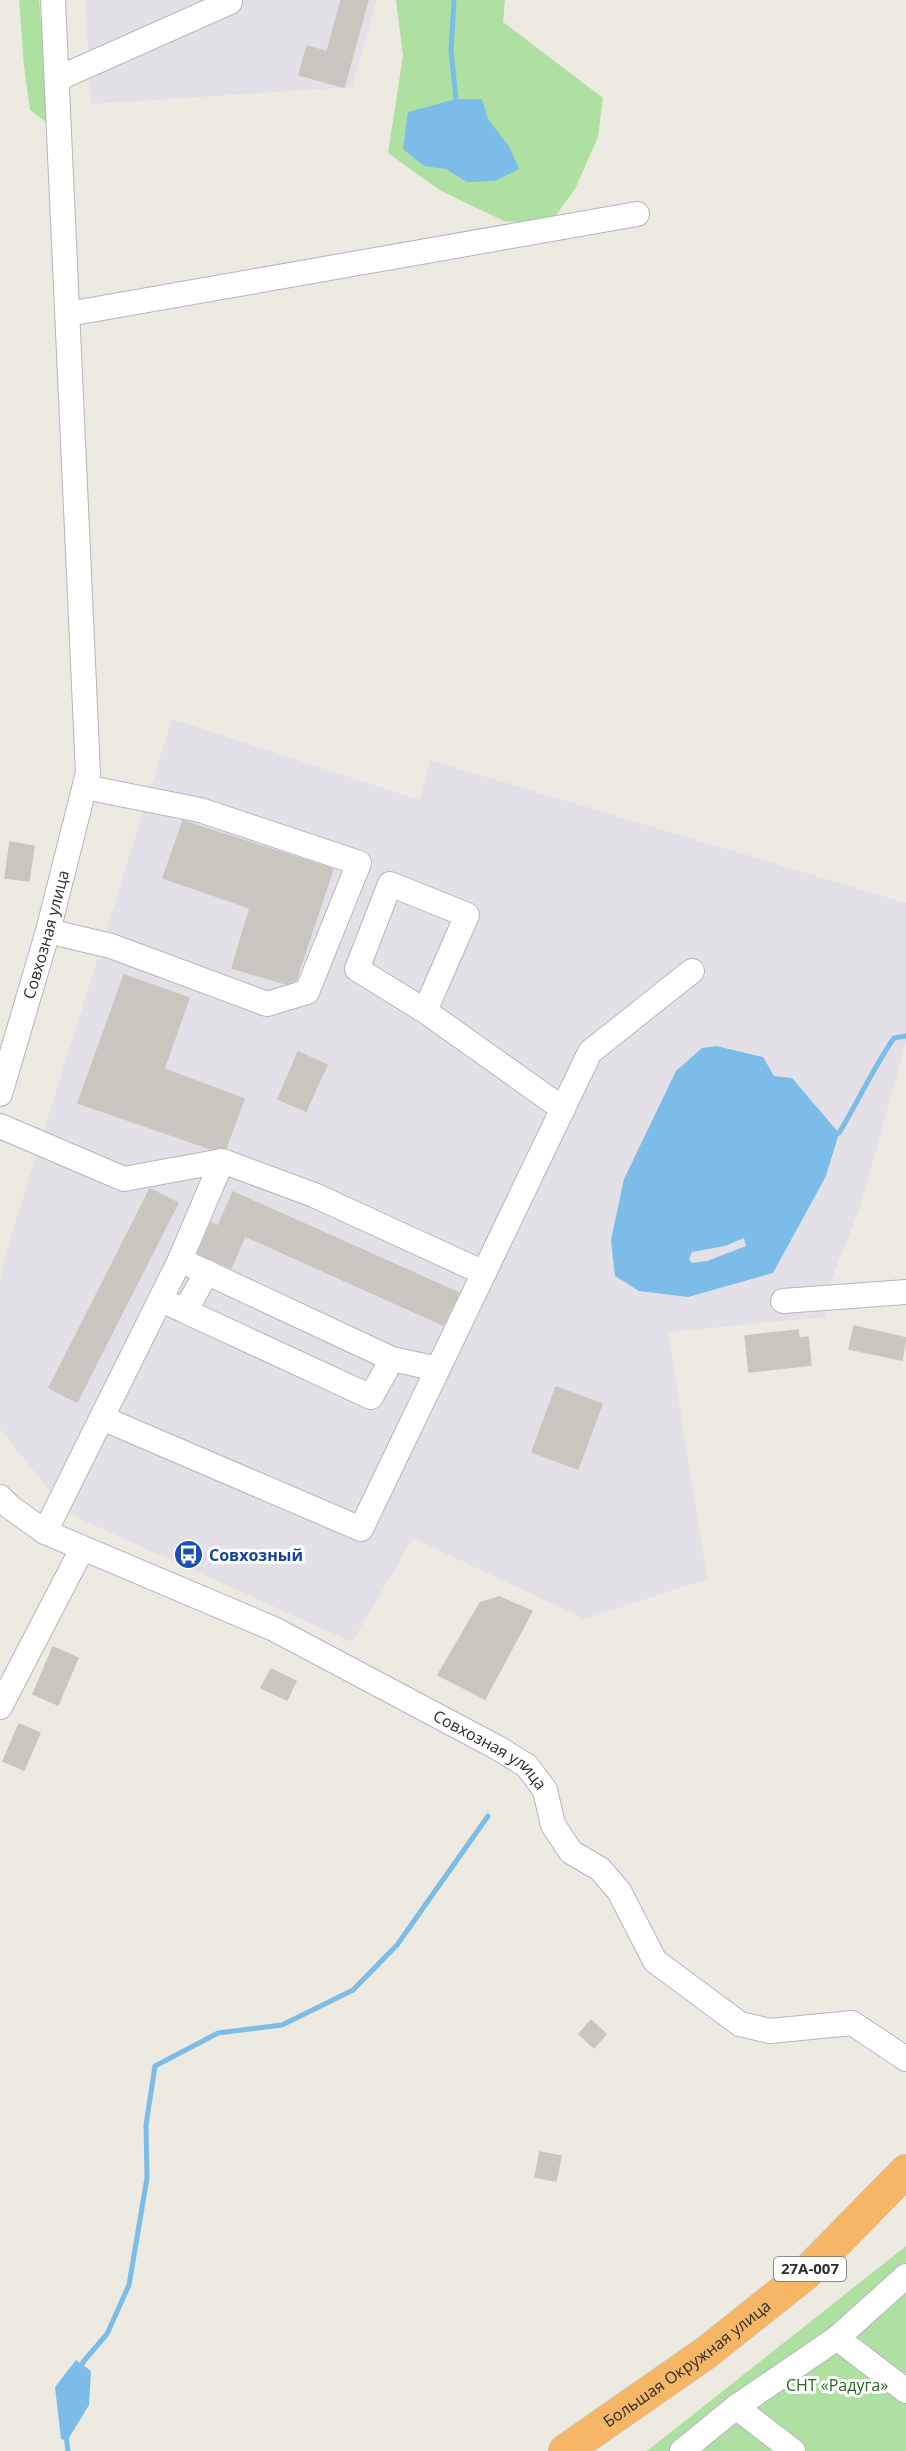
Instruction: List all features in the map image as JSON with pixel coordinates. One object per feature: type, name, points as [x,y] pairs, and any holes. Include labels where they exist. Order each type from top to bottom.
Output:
[{"type":"highway","name":"Большая Окружная улица","points":[[565,2451],[707,2352],[805,2274],[906,2171]]},
{"type":"street","name":"Совхозная улица","points":[[0,1094],[9,1033],[48,931],[86,780],[53,0]]},
{"type":"street","points":[[57,79],[230,2]]},
{"type":"street","points":[[68,314],[637,214]]},
{"type":"street","points":[[48,931],[111,946],[267,1004],[307,992],[359,863],[200,810],[86,780]]},
{"type":"street","points":[[424,1011],[467,915],[390,884],[357,969],[424,1011],[563,1109]]},
{"type":"street","points":[[102,1418],[361,1529],[590,1052],[692,971]]},
{"type":"street","points":[[0,1126],[124,1179],[222,1161],[314,1195],[484,1273]]},
{"type":"street","points":[[45,1532],[180,1260],[222,1161]]},
{"type":"street","points":[[180,1260],[393,1359],[438,1369]]},
{"type":"street","points":[[184,1311],[207,1272]]},
{"type":"street","points":[[783,1301],[906,1292]]},
{"type":"street","points":[[161,1299],[371,1397],[393,1359]]},
{"type":"street","name":"Совхозная улица","points":[[0,1497],[45,1532],[274,1629],[498,1748],[527,1766],[545,1790],[553,1825],[571,1852],[600,1869],[619,1891],[656,1961],[740,2024],[770,2031],[852,2023],[905,2050]]},
{"type":"street","points":[[0,1707],[82,1549]]},
{"type":"street","points":[[682,2451],[736,2407],[837,2338],[906,2276]]},
{"type":"street","points":[[837,2338],[906,2391]]},
{"type":"street","points":[[736,2407],[793,2451]]},
{"type":"shaded area","points":[[85,0],[377,0],[352,87],[91,104]]},
{"type":"shaded area","points":[[172,719],[420,800],[430,760],[906,903],[906,1042],[860,1208],[827,1290],[825,1317],[668,1332],[707,1579],[585,1619],[413,1538],[352,1642],[69,1514],[0,1429],[0,1284],[4,1259]]},
{"type":"green space","points":[[19,0],[39,0],[50,125],[30,110]]},
{"type":"green space","points":[[396,0],[505,0],[503,22],[603,98],[598,137],[575,189],[549,225],[504,221],[441,191],[388,153],[403,56]]},
{"type":"green space","name":"СНТ «Радуга»","points":[[906,2246],[906,2451],[647,2451]]},
{"type":"water","points":[[456,99],[482,99],[488,119],[509,146],[519,169],[495,181],[467,182],[446,169],[424,166],[403,149],[408,112]]},
{"type":"water","points":[[716,1046],[763,1057],[774,1076],[792,1078],[839,1133],[826,1176],[773,1273],[688,1297],[639,1291],[615,1276],[611,1240],[624,1179],[676,1071],[702,1048]],"holes":[[[744,1238],[746,1246],[707,1261],[692,1263],[689,1259],[692,1252],[725,1246]]]},
{"type":"water","points":[[76,2360],[91,2371],[89,2405],[67,2441],[61,2439],[55,2387]]},
{"type":"building","points":[[341,0],[368,0],[344,87],[299,75],[307,46],[327,52]]},
{"type":"building","points":[[183,821],[333,869],[296,980],[286,984],[232,968],[250,908],[163,878]]},
{"type":"building","points":[[10,842],[34,846],[29,881],[5,878]]},
{"type":"building","points":[[124,975],[189,998],[164,1069],[244,1099],[226,1148],[211,1149],[78,1103]]},
{"type":"building","points":[[298,1052],[327,1065],[306,1111],[278,1099]]},
{"type":"building","points":[[150,1189],[178,1203],[77,1402],[49,1388]]},
{"type":"building","points":[[233,1192],[459,1293],[443,1325],[245,1236],[231,1268],[198,1253],[211,1223],[218,1226]]},
{"type":"building","points":[[854,1326],[906,1338],[902,1360],[849,1349]]},
{"type":"building","points":[[798,1330],[799,1338],[808,1337],[811,1365],[749,1372],[745,1336]]},
{"type":"building","points":[[556,1387],[602,1404],[578,1469],[532,1452]]},
{"type":"building","points":[[499,1597],[532,1611],[485,1699],[438,1675],[480,1603]]},
{"type":"building","points":[[53,1647],[78,1658],[58,1705],[33,1694]]},
{"type":"building","points":[[271,1669],[296,1681],[287,1700],[261,1688]]},
{"type":"building","points":[[19,1724],[40,1733],[24,1770],[3,1761]]},
{"type":"building","points":[[591,2020],[606,2034],[594,2048],[579,2034]]},
{"type":"building","points":[[540,2152],[561,2156],[556,2181],[535,2177]]},
{"type":"waterway","points":[[454,0],[451,51],[456,99]]},
{"type":"waterway","points":[[834,1135],[839,1133],[894,1038],[906,1036]]},
{"type":"waterway","points":[[81,2369],[83,2362],[107,2334],[129,2285],[147,2178],[146,2125],[155,2066],[218,2033],[282,2025],[353,1990],[397,1945],[488,1816]]},
{"type":"waterway","points":[[66,2436],[68,2451]]},
{"type":"place","name":"Совхозный","points":[[188,1555]]}]
